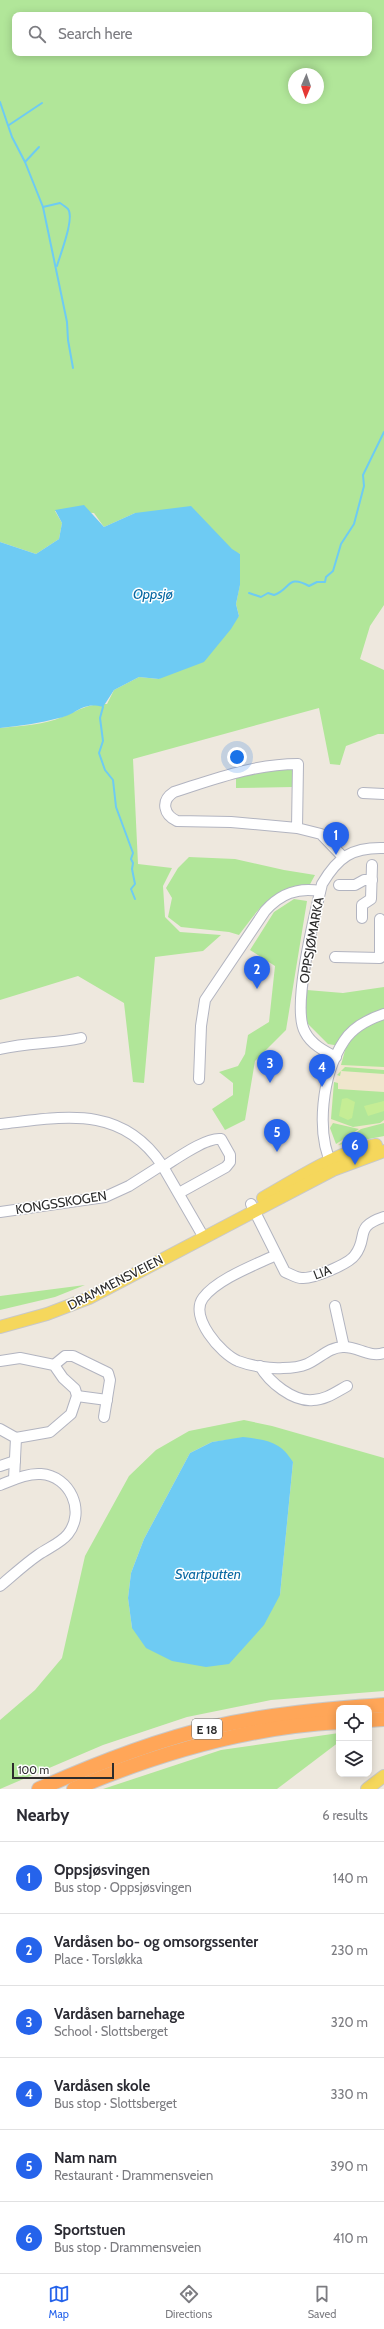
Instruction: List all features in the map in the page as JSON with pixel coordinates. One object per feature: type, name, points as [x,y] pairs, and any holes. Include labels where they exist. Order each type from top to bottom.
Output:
[{"type":"highway","name":"E 18","points":[[39,1789],[116,1757],[213,1727],[324,1709],[384,1705]]},
{"type":"highway","points":[[372,1720],[384,1719]]},
{"type":"highway","name":"E 18","points":[[74,1789],[120,1770],[217,1741],[267,1730],[336,1722]]},
{"type":"main road","name":"DRAMMENSVEIEN","points":[[0,1327],[47,1314],[89,1298],[358,1150],[384,1144]]},
{"type":"main road","name":"DRAMMENSVEIEN","points":[[331,1165],[384,1151]]},
{"type":"main road","points":[[367,1789],[384,1776]]},
{"type":"street","points":[[297,828],[298,764],[272,764],[226,775],[174,792],[167,797],[164,803],[165,811],[170,818],[178,821],[231,822],[297,828],[321,834],[343,857]]},
{"type":"street","points":[[363,793],[384,794]]},
{"type":"street","name":"OPPSJØMARKA","points":[[336,1057],[311,1041],[304,1031],[300,1019],[301,997],[320,891],[322,884],[331,868],[343,857],[356,850],[369,847],[384,848]]},
{"type":"street","points":[[335,957],[382,958],[382,919],[359,918],[362,905],[371,899],[372,865]]},
{"type":"street","points":[[339,885],[355,885],[364,880],[372,880]]},
{"type":"street","points":[[199,1080],[202,1014],[210,991],[265,911],[274,901],[283,895],[295,891],[320,891]]},
{"type":"street","points":[[331,1165],[321,1115],[336,1057],[344,1040],[356,1028],[384,1014]]},
{"type":"street","points":[[0,1049],[11,1046],[64,1042],[82,1038]]},
{"type":"street","points":[[0,1124],[61,1118],[86,1118],[113,1123],[135,1135],[144,1143],[163,1166],[203,1236]]},
{"type":"street","name":"KONGSSKOGEN","points":[[0,1212],[105,1197],[129,1186],[215,1138],[221,1140],[230,1155],[230,1162],[226,1167],[179,1193]]},
{"type":"street","name":"LIA","points":[[253,1208],[285,1272],[303,1278],[316,1276],[355,1256],[360,1248],[361,1233],[365,1227],[384,1217]]},
{"type":"street","points":[[276,1255],[210,1289],[202,1300],[200,1310],[202,1322],[223,1350],[238,1361],[260,1366],[282,1368],[297,1367],[344,1347],[368,1354],[384,1353]]},
{"type":"street","points":[[335,1306],[344,1347]]},
{"type":"street","points":[[54,1365],[65,1356],[73,1356],[103,1369],[108,1373],[110,1380],[108,1400],[104,1417]]},
{"type":"street","points":[[0,1360],[20,1358],[54,1365],[63,1378],[75,1389],[77,1396],[71,1414],[60,1426],[42,1435],[16,1438],[0,1429]]},
{"type":"street","points":[[260,1366],[272,1380],[301,1399],[312,1401],[323,1398],[347,1386]]},
{"type":"street","points":[[77,1396],[108,1400]]},
{"type":"street","points":[[14,1479],[16,1438]]},
{"type":"street","points":[[0,1466],[15,1461]]},
{"type":"street","points":[[0,1485],[14,1479],[41,1474],[54,1477],[64,1484],[75,1502],[74,1524],[60,1541],[37,1555],[0,1586]]},
{"type":"shaded area","points":[[384,1028],[384,1136],[338,1146],[330,1128],[333,1089],[346,1047]]},
{"type":"green space","points":[[0,0],[384,0],[384,605],[370,626],[360,659],[384,670],[384,734],[378,734],[346,746],[340,765],[330,764],[319,708],[133,759],[138,864],[172,868],[163,886],[165,917],[180,932],[221,935],[203,951],[155,957],[144,1083],[133,1082],[124,1003],[78,976],[0,1000],[0,728],[48,722],[88,706],[107,704],[114,690],[139,677],[159,679],[239,616],[236,604],[240,584],[240,554],[135,513],[104,527],[94,513],[55,511],[62,523],[59,539],[36,554],[0,542]]},
{"type":"green space","points":[[294,768],[293,787],[236,788],[236,775]]},
{"type":"green space","points":[[189,857],[235,859],[315,875],[308,888],[282,894],[267,902],[239,935],[229,932],[181,927],[168,917],[172,898],[166,888],[178,868]]},
{"type":"green space","points":[[294,899],[307,901],[286,1030],[255,1061],[245,1120],[225,1130],[212,1109],[233,1095],[233,1083],[219,1072],[238,1066],[245,1054],[248,1035],[269,1022],[275,966],[250,950],[274,912]]},
{"type":"green space","points":[[384,987],[384,1067],[341,1065],[346,1047],[328,1044],[307,1023],[305,1004],[307,990],[343,993]]},
{"type":"green space","points":[[345,1067],[384,1070],[384,1074],[341,1071]]},
{"type":"green space","points":[[334,1082],[338,1083],[338,1089],[384,1092],[384,1120],[380,1123],[353,1127],[331,1119]]},
{"type":"green space","points":[[347,1098],[355,1102],[352,1118],[348,1120],[339,1116],[342,1099]]},
{"type":"green space","points":[[384,1101],[384,1111],[368,1116],[364,1106]]},
{"type":"green space","points":[[333,1123],[359,1129],[336,1144],[330,1128]]},
{"type":"green space","points":[[384,1123],[384,1136],[338,1145],[361,1129]]},
{"type":"green space","points":[[85,1285],[55,1297],[0,1310],[0,1296]]},
{"type":"green space","points":[[244,1420],[272,1426],[384,1458],[384,1691],[271,1700],[187,1717],[103,1745],[0,1789],[0,1720],[35,1690],[62,1658],[85,1556],[129,1476],[156,1450],[189,1431]],"holes":[[[227,1440],[293,1462],[280,1595],[132,1628],[128,1598],[131,1573],[144,1539],[190,1453],[212,1442]]]},
{"type":"green space","points":[[336,1733],[336,1744],[277,1789],[103,1789],[221,1750]]},
{"type":"water","name":"Oppsjø","points":[[84,505],[104,527],[135,513],[191,506],[232,549],[240,554],[240,585],[236,604],[239,616],[231,629],[204,662],[159,679],[139,677],[114,690],[103,707],[85,707],[59,718],[0,728],[0,542],[36,554],[59,539],[62,523],[55,510]]},
{"type":"water","name":"Svartputten","points":[[243,1437],[259,1439],[278,1446],[293,1462],[280,1595],[264,1625],[229,1664],[206,1667],[172,1661],[146,1648],[132,1628],[128,1598],[131,1573],[144,1539],[190,1453],[212,1442]]},
{"type":"waterway","points":[[0,102],[12,137],[25,162],[43,207],[67,322],[68,340],[73,368]]},
{"type":"waterway","points":[[9,125],[42,103]]},
{"type":"waterway","points":[[25,162],[39,147]]},
{"type":"waterway","points":[[43,207],[60,203],[68,209],[70,214],[64,246],[57,266]]},
{"type":"waterway","points":[[249,593],[261,597],[268,593],[274,595],[293,582],[302,583],[309,586],[317,582],[325,582],[326,577],[333,571],[341,544],[354,524],[364,486],[363,475],[384,432]]},
{"type":"waterway","points":[[103,707],[100,718],[103,741],[99,753],[105,770],[113,780],[116,807],[133,853],[131,859],[133,863],[132,869],[135,884],[131,889],[135,899]]},
{"type":"place","name":"Oppsjøsvingen","points":[[336,855]]},
{"type":"place","name":"Vardåsen bo- og omsorgssenter","points":[[257,989]]},
{"type":"place","name":"Vardåsen barnehage","points":[[270,1083]]},
{"type":"place","name":"Vardåsen skole","points":[[322,1087]]},
{"type":"place","name":"Nam nam","points":[[277,1152]]},
{"type":"place","name":"Sportstuen","points":[[355,1165]]}]
